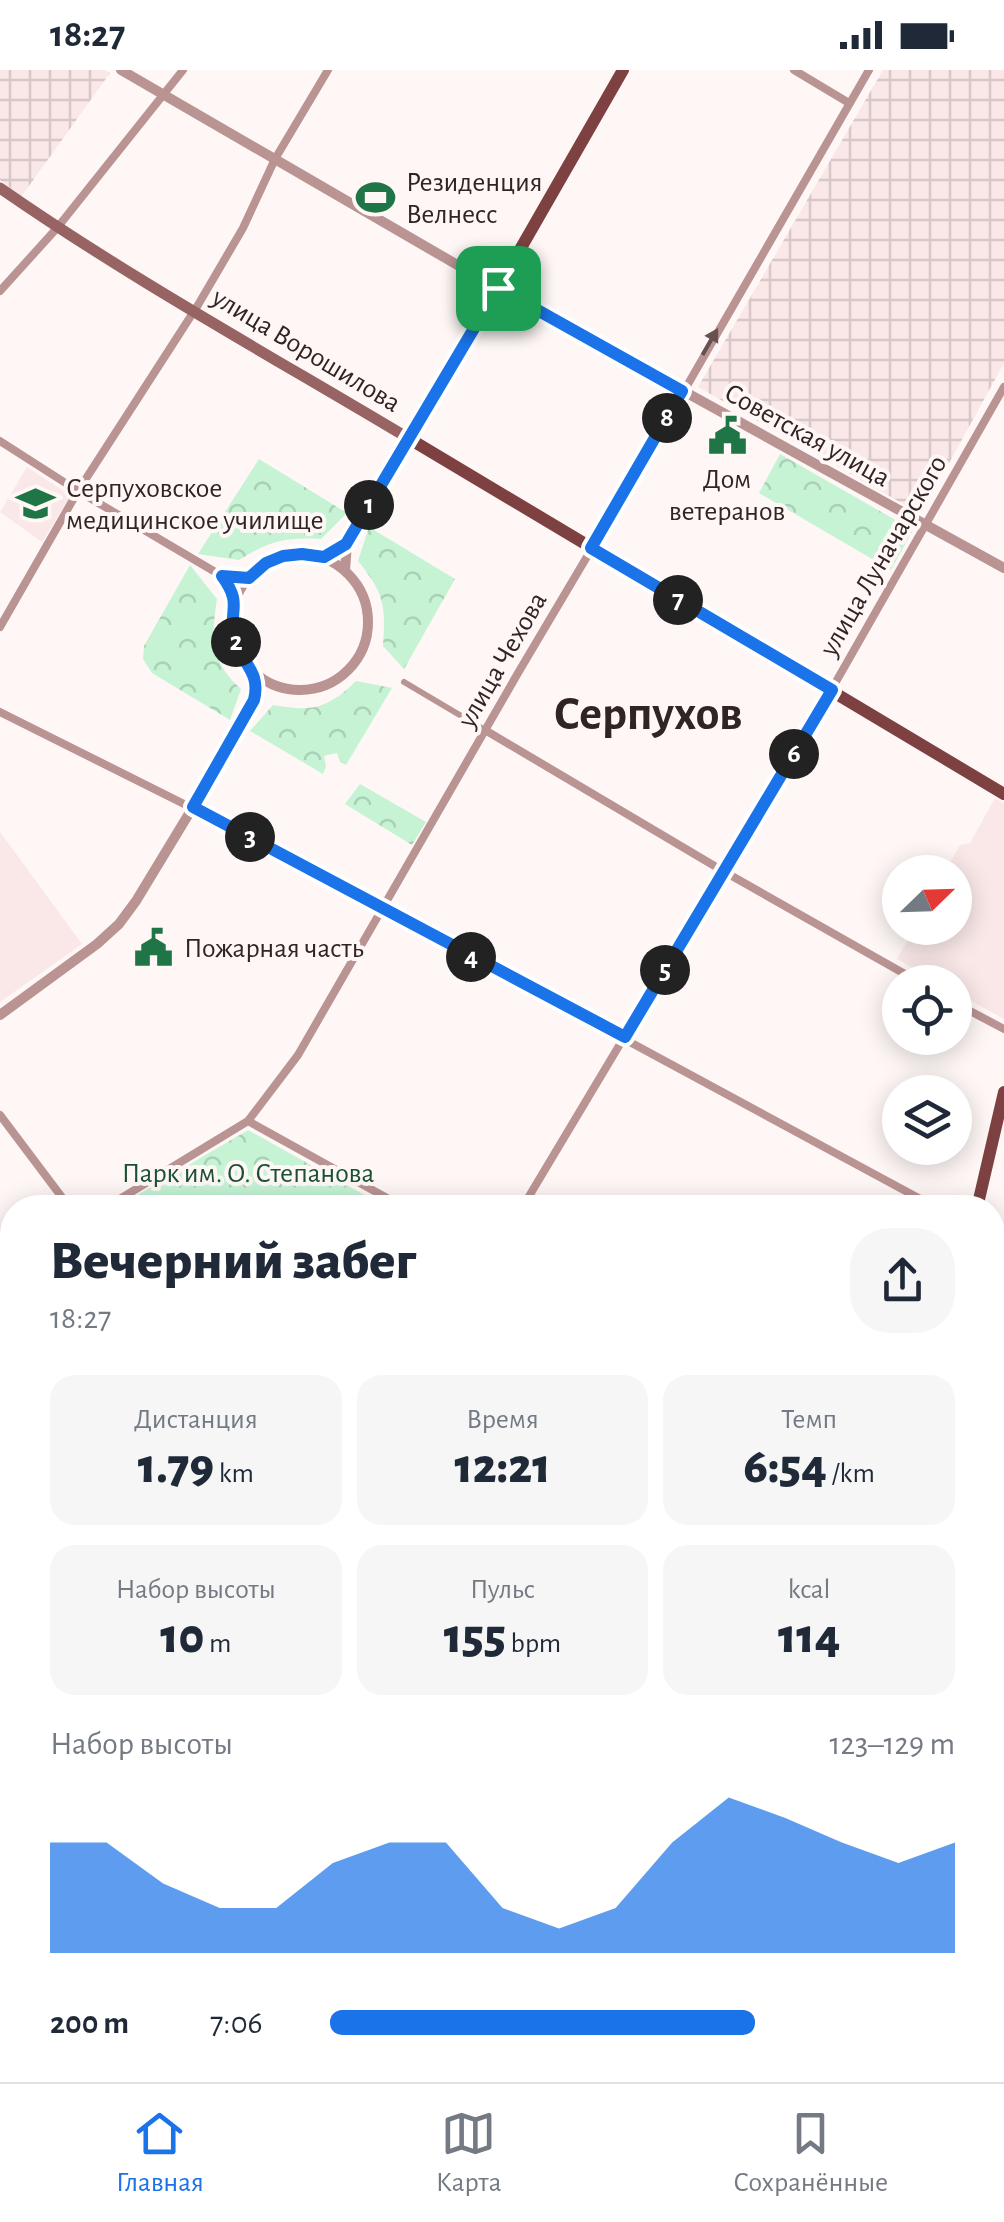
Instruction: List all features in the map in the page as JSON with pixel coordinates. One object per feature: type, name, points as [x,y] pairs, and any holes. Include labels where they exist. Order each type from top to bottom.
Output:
[{"type":"main road","points":[[408,438],[623,70]]},
{"type":"main road","name":"улица Ворошилова","points":[[0,188],[57,228],[194,312],[1004,794]]},
{"type":"main road","points":[[979,1195],[1004,1092]]},
{"type":"street","name":"Советская улица","points":[[121,70],[498,288],[1004,568]]},
{"type":"street","points":[[0,291],[57,228],[183,70]]},
{"type":"street","points":[[0,626],[78,492],[194,312],[242,228],[275,159],[328,70]]},
{"type":"street","points":[[794,70],[849,103]]},
{"type":"street","name":"улица Чехова","points":[[126,1195],[248,1121],[298,1055],[869,70]]},
{"type":"street","name":"улица Луначарского","points":[[530,1195],[832,690],[1004,388]]},
{"type":"street","points":[[324,557],[346,544],[408,438]]},
{"type":"street","points":[[0,441],[189,558],[222,576],[249,578]]},
{"type":"street","points":[[346,544],[346,571]]},
{"type":"street","points":[[302,554],[324,557],[346,571],[362,594],[368,623],[365,643],[352,668],[322,686],[293,690],[254,672],[242,656],[232,619],[235,602],[249,578],[266,563],[302,554]]},
{"type":"street","points":[[222,576],[235,602]]},
{"type":"street","points":[[0,1015],[97,944],[136,901],[254,700],[254,672]]},
{"type":"street","points":[[404,682],[890,965]]},
{"type":"street","points":[[254,700],[279,686]]},
{"type":"street","points":[[0,712],[193,807],[913,1195]]},
{"type":"street","points":[[972,1012],[1004,1028]]},
{"type":"street","points":[[0,1115],[60,1195]]},
{"type":"street","points":[[248,1121],[382,1195]]},
{"type":"shaded area","points":[[0,70],[110,73],[21,197],[0,180]]},
{"type":"shaded area","points":[[883,70],[1004,70],[1004,363],[921,514],[698,387]]},
{"type":"shaded area","name":"Серпуховское медицинское училище","points":[[27,467],[71,496],[42,542],[0,512]]},
{"type":"shaded area","points":[[995,798],[1004,804],[1004,1019],[972,1001],[972,965],[908,965],[897,959],[905,945],[972,945],[972,855],[954,855],[960,845],[970,843]]},
{"type":"shaded area","points":[[0,832],[82,944],[0,1002]]},
{"type":"green space","points":[[780,454],[913,530],[891,570],[759,493]]},
{"type":"green space","points":[[259,459],[347,513],[321,539],[278,542],[239,560],[198,554]]},
{"type":"green space","points":[[369,527],[455,579],[404,669],[383,646],[381,600],[358,561]]},
{"type":"green space","points":[[190,565],[217,599],[215,648],[223,669],[241,689],[230,720],[152,673],[143,659],[144,646]]},
{"type":"green space","points":[[356,681],[392,688],[346,765],[337,753],[324,756],[323,774],[250,731],[273,705],[319,706]]},
{"type":"green space","points":[[360,784],[426,822],[412,845],[345,804]]},
{"type":"green space","name":"Парк им. О. Степанова","points":[[248,1130],[364,1195],[137,1195]]},
{"type":"place","name":"Резиденция Велнесс","points":[[376,197]]},
{"type":"place","name":"Дом ветеранов","points":[[727,436]]},
{"type":"place","name":"Серпуховское медицинское училище","points":[[36,503]]},
{"type":"place","name":"Пожарная часть","points":[[154,947]]},
{"type":"district","name":"Серпухов","points":[[648,712]]},
{"type":"route","points":[[498,288],[682,391],[591,548],[832,690],[625,1037],[193,807],[256,692],[254,672],[233,634],[235,602],[222,576],[249,578],[266,563],[283,556],[324,557],[346,544],[498,288]]}]
